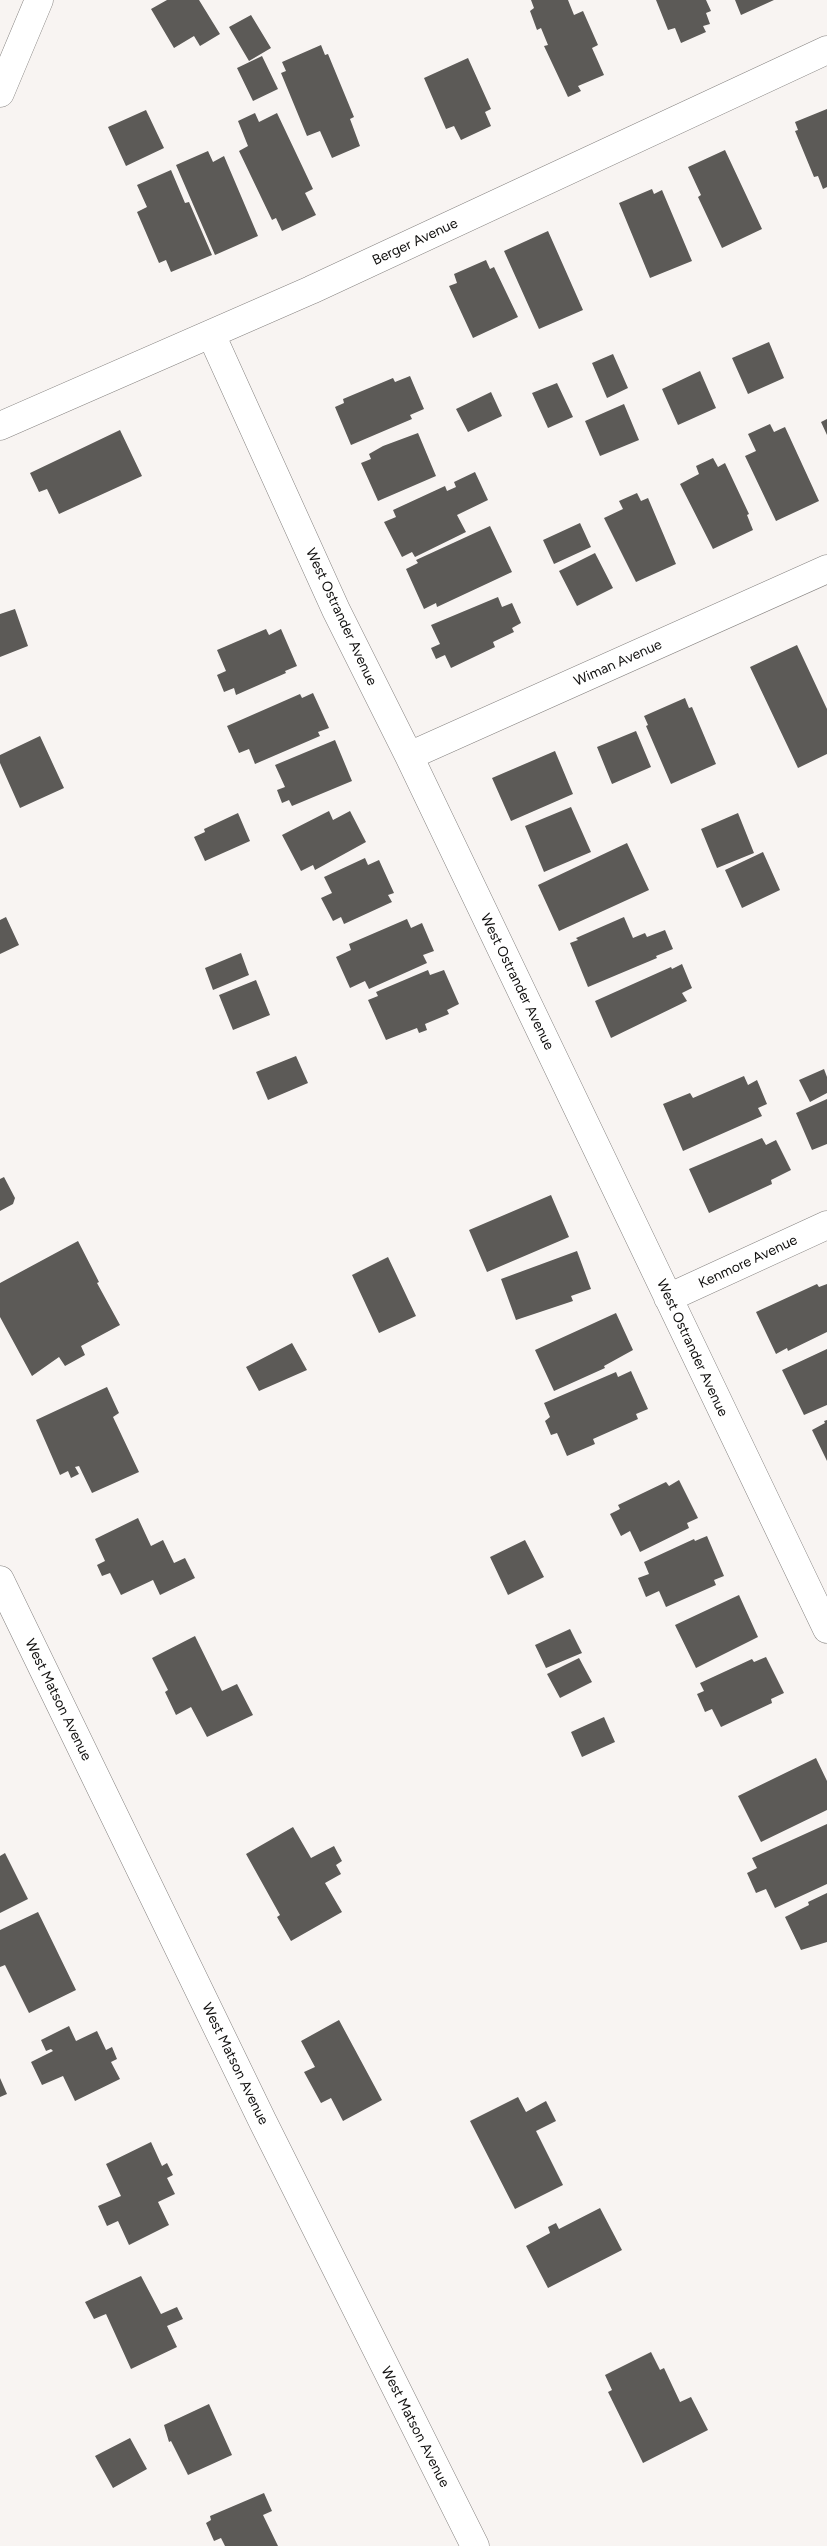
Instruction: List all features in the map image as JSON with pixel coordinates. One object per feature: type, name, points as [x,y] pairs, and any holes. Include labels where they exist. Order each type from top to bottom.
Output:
[{"type":"street","points":[[0,93],[39,0]]},
{"type":"street","name":"Berger Avenue","points":[[0,426],[311,290],[827,50]]},
{"type":"street","name":"West Ostrander Avenue","points":[[211,334],[336,610],[827,1629]]},
{"type":"street","name":"Wiman Avenue","points":[[408,756],[827,569]]},
{"type":"street","name":"Kenmore Avenue","points":[[668,1298],[827,1225]]},
{"type":"street","name":"West Matson Avenue","points":[[0,1580],[262,2120],[475,2546]]},
{"type":"building","points":[[167,0],[199,0],[220,34],[200,46],[194,36],[174,48],[151,9]]},
{"type":"building","points":[[531,0],[568,0],[574,15],[583,11],[598,45],[592,48],[604,75],[578,86],[581,91],[568,97],[544,46],[548,45],[541,28],[537,30],[530,11],[534,8]]},
{"type":"building","points":[[656,0],[706,0],[711,11],[706,13],[710,24],[703,26],[706,32],[681,43],[675,28],[668,30]]},
{"type":"building","points":[[735,0],[774,0],[741,15]]},
{"type":"building","points":[[251,15],[271,48],[249,61],[229,27]]},
{"type":"building","points":[[321,45],[325,55],[328,54],[354,117],[350,119],[360,146],[332,158],[320,131],[307,136],[281,73],[286,71],[282,62]]},
{"type":"building","points":[[262,56],[278,89],[253,101],[237,68]]},
{"type":"building","points":[[468,58],[491,109],[485,112],[491,126],[461,140],[454,126],[446,129],[424,78]]},
{"type":"building","points":[[827,109],[827,187],[823,189],[818,176],[814,177],[795,131],[798,130],[795,122]]},
{"type":"building","points":[[146,110],[164,148],[126,166],[108,127]]},
{"type":"building","points":[[255,113],[259,122],[277,113],[313,189],[305,193],[316,215],[282,231],[276,218],[272,220],[239,151],[248,146],[238,121]]},
{"type":"building","points":[[725,150],[762,229],[722,248],[698,197],[701,195],[688,167]]},
{"type":"building","points":[[208,151],[213,162],[224,156],[258,236],[215,255],[176,165]]},
{"type":"building","points":[[171,170],[185,203],[189,202],[212,255],[171,272],[166,260],[159,263],[137,212],[147,207],[137,185]]},
{"type":"building","points":[[652,189],[654,194],[662,190],[692,261],[650,278],[619,203]]},
{"type":"building","points":[[548,231],[583,310],[539,329],[504,251]]},
{"type":"building","points":[[486,260],[490,269],[494,267],[518,317],[473,338],[449,286],[457,283],[454,274]]},
{"type":"building","points":[[769,342],[784,378],[748,394],[732,358]]},
{"type":"building","points":[[613,354],[628,388],[607,398],[592,363]]},
{"type":"building","points":[[700,371],[716,408],[678,425],[662,389]]},
{"type":"building","points":[[410,376],[424,409],[410,415],[412,419],[351,445],[335,407],[344,403],[343,399],[393,378],[395,382]]},
{"type":"building","points":[[557,383],[573,417],[548,428],[532,393]]},
{"type":"building","points":[[491,392],[502,416],[468,432],[456,409]]},
{"type":"building","points":[[624,404],[639,440],[600,456],[585,421]]},
{"type":"building","points":[[827,419],[827,435],[821,422]]},
{"type":"building","points":[[770,424],[774,432],[785,427],[819,501],[776,521],[745,456],[756,451],[748,434]]},
{"type":"building","points":[[120,430],[142,476],[59,514],[47,489],[39,492],[30,473]]},
{"type":"building","points":[[418,433],[436,476],[378,501],[361,463],[371,459],[369,454],[383,446]]},
{"type":"building","points":[[713,458],[718,467],[725,463],[749,514],[747,515],[753,530],[713,549],[680,484],[699,474],[696,466]]},
{"type":"building","points":[[475,472],[488,500],[457,515],[466,532],[415,557],[412,552],[402,557],[384,522],[396,517],[393,510],[445,486],[447,491],[456,487],[454,482]]},
{"type":"building","points":[[637,493],[641,501],[648,498],[676,564],[636,582],[604,518],[623,509],[619,501]]},
{"type":"building","points":[[580,523],[591,547],[554,564],[543,540]]},
{"type":"building","points":[[490,526],[512,572],[437,607],[436,603],[424,609],[406,569],[418,563],[416,560]]},
{"type":"building","points":[[595,553],[613,588],[577,606],[559,571]]},
{"type":"building","points":[[498,597],[502,607],[512,603],[521,623],[512,628],[514,632],[493,642],[495,647],[451,668],[445,655],[436,659],[431,648],[440,644],[431,625]]},
{"type":"building","points":[[15,609],[28,646],[0,657],[0,614]]},
{"type":"building","points":[[266,629],[269,635],[281,629],[297,666],[285,671],[286,673],[236,695],[234,688],[224,692],[217,675],[226,671],[217,650]]},
{"type":"building","points":[[797,645],[827,709],[827,754],[798,768],[750,667]]},
{"type":"building","points":[[313,693],[329,728],[318,732],[320,736],[255,764],[249,749],[239,753],[227,726],[300,694],[302,698]]},
{"type":"building","points":[[685,698],[689,708],[692,707],[716,764],[671,784],[646,726],[648,725],[644,716]]},
{"type":"building","points":[[636,731],[651,767],[612,784],[597,747]]},
{"type":"building","points":[[40,736],[64,788],[20,808],[0,763],[0,755]]},
{"type":"building","points":[[335,740],[352,781],[292,806],[289,800],[282,803],[277,790],[285,787],[275,765]]},
{"type":"building","points":[[555,751],[573,794],[511,821],[492,778]]},
{"type":"building","points":[[571,807],[591,852],[544,872],[525,826]]},
{"type":"building","points":[[329,811],[333,820],[350,811],[366,842],[315,870],[313,865],[301,871],[282,835]]},
{"type":"building","points":[[238,813],[250,841],[205,861],[194,837],[205,832],[204,829]]},
{"type":"building","points":[[738,813],[754,853],[717,868],[701,829]]},
{"type":"building","points":[[627,843],[649,890],[559,931],[538,885]]},
{"type":"building","points":[[763,852],[780,890],[742,908],[725,870]]},
{"type":"building","points":[[365,858],[368,865],[379,860],[394,893],[388,895],[392,902],[344,924],[341,917],[333,921],[321,898],[332,893],[324,877]]},
{"type":"building","points":[[6,917],[19,945],[0,954],[0,920]]},
{"type":"building","points":[[624,917],[633,938],[645,933],[647,937],[665,930],[673,949],[656,956],[657,958],[588,987],[570,943],[578,940],[576,938]]},
{"type":"building","points":[[407,919],[411,928],[422,923],[434,951],[423,955],[427,963],[369,989],[365,981],[350,988],[336,957],[351,950],[349,944]]},
{"type":"building","points":[[241,953],[249,975],[213,990],[205,968]]},
{"type":"building","points":[[682,964],[692,988],[682,993],[687,1001],[611,1038],[595,1001],[671,967],[672,969]]},
{"type":"building","points":[[428,970],[430,975],[444,970],[459,1004],[447,1010],[449,1014],[425,1024],[427,1030],[419,1033],[417,1028],[386,1040],[368,1000],[378,996],[376,992]]},
{"type":"building","points":[[256,980],[270,1015],[233,1030],[219,995]]},
{"type":"building","points":[[296,1056],[308,1083],[268,1100],[256,1072]]},
{"type":"building","points":[[824,1069],[827,1077],[827,1093],[810,1102],[799,1080]]},
{"type":"building","points":[[744,1076],[748,1085],[757,1080],[767,1104],[758,1108],[762,1116],[683,1151],[663,1104],[690,1093],[693,1098]]},
{"type":"building","points":[[827,1099],[827,1144],[812,1150],[796,1113]]},
{"type":"building","points":[[762,1138],[766,1145],[776,1140],[791,1170],[771,1180],[772,1184],[709,1213],[689,1169]]},
{"type":"building","points":[[4,1177],[15,1198],[13,1204],[0,1211],[0,1179]]},
{"type":"building","points":[[551,1195],[569,1237],[487,1272],[469,1230]]},
{"type":"building","points":[[78,1241],[99,1282],[97,1283],[120,1325],[81,1346],[85,1355],[65,1366],[59,1357],[32,1376],[0,1317],[0,1283]]},
{"type":"building","points":[[577,1251],[591,1289],[571,1296],[573,1301],[516,1320],[501,1279]]},
{"type":"building","points":[[388,1257],[416,1316],[379,1333],[352,1275]]},
{"type":"building","points":[[817,1284],[819,1287],[827,1284],[827,1332],[788,1351],[787,1348],[776,1354],[756,1312]]},
{"type":"building","points":[[616,1313],[633,1350],[604,1366],[605,1368],[554,1391],[535,1350]]},
{"type":"building","points":[[292,1343],[307,1370],[259,1391],[246,1367]]},
{"type":"building","points":[[827,1349],[827,1405],[804,1415],[782,1370]]},
{"type":"building","points":[[631,1371],[648,1409],[636,1414],[638,1419],[593,1439],[595,1444],[567,1456],[557,1433],[551,1435],[545,1421],[550,1417],[544,1403],[616,1372],[618,1377]]},
{"type":"building","points":[[107,1387],[119,1413],[113,1417],[139,1472],[92,1493],[79,1466],[75,1467],[79,1474],[71,1478],[68,1471],[60,1475],[36,1420]]},
{"type":"building","points":[[827,1420],[827,1461],[812,1430]]},
{"type":"building","points":[[679,1480],[698,1518],[687,1523],[689,1528],[640,1552],[630,1531],[621,1536],[610,1514],[620,1509],[618,1505],[666,1482],[669,1486]]},
{"type":"building","points":[[138,1518],[151,1546],[163,1540],[174,1563],[185,1558],[195,1578],[160,1595],[153,1580],[121,1595],[110,1573],[102,1576],[97,1565],[105,1561],[95,1539]]},
{"type":"building","points":[[707,1536],[724,1576],[714,1580],[716,1585],[666,1607],[659,1591],[646,1597],[638,1578],[649,1574],[644,1562],[694,1539],[695,1541]]},
{"type":"building","points":[[525,1540],[544,1577],[508,1595],[490,1557]]},
{"type":"building","points":[[739,1595],[758,1637],[696,1668],[675,1625]]},
{"type":"building","points":[[570,1629],[582,1653],[546,1668],[535,1645]]},
{"type":"building","points":[[195,1636],[222,1691],[237,1684],[253,1715],[207,1737],[191,1707],[176,1715],[165,1692],[168,1690],[152,1658]]},
{"type":"building","points":[[766,1657],[784,1693],[771,1699],[772,1703],[721,1727],[712,1709],[705,1712],[697,1694],[704,1691],[700,1683],[752,1659],[754,1662]]},
{"type":"building","points":[[579,1658],[592,1682],[560,1698],[547,1674]]},
{"type":"building","points":[[604,1717],[615,1742],[582,1757],[571,1732]]},
{"type":"building","points":[[816,1758],[827,1781],[827,1810],[761,1842],[738,1796]]},
{"type":"building","points":[[827,1824],[827,1884],[775,1908],[766,1889],[756,1893],[747,1873],[757,1868],[752,1858]]},
{"type":"building","points":[[293,1827],[311,1858],[334,1846],[342,1861],[336,1865],[341,1874],[325,1883],[342,1912],[291,1941],[277,1917],[280,1915],[246,1854]]},
{"type":"building","points":[[5,1853],[28,1899],[0,1913],[0,1856]]},
{"type":"building","points":[[827,1893],[827,1942],[801,1950],[785,1917],[809,1905],[808,1902]]},
{"type":"building","points":[[38,1912],[76,1990],[29,2013],[5,1965],[0,1967],[0,1930]]},
{"type":"building","points":[[339,2020],[382,2100],[343,2121],[331,2098],[321,2103],[304,2072],[315,2067],[301,2041]]},
{"type":"building","points":[[69,2026],[76,2041],[97,2031],[106,2050],[112,2047],[117,2059],[111,2062],[120,2079],[75,2101],[63,2076],[42,2085],[31,2062],[53,2051],[51,2049],[46,2051],[41,2040]]},
{"type":"building","points":[[0,2078],[7,2094],[0,2097]]},
{"type":"building","points":[[518,2097],[526,2112],[546,2101],[556,2121],[536,2131],[563,2185],[515,2209],[470,2121]]},
{"type":"building","points":[[151,2142],[162,2166],[167,2163],[173,2175],[167,2178],[175,2194],[158,2202],[169,2225],[129,2245],[118,2221],[107,2226],[98,2206],[121,2196],[106,2164]]},
{"type":"building","points":[[600,2208],[622,2250],[548,2288],[526,2246],[550,2233],[548,2227],[556,2223],[559,2229]]},
{"type":"building","points":[[141,2276],[161,2314],[177,2307],[183,2319],[167,2326],[177,2347],[131,2369],[106,2314],[94,2319],[85,2302]]},
{"type":"building","points":[[651,2352],[660,2370],[664,2368],[680,2402],[691,2397],[708,2430],[643,2463],[608,2392],[612,2390],[605,2375]]},
{"type":"building","points":[[209,2404],[232,2455],[188,2475],[171,2441],[169,2442],[164,2425]]},
{"type":"building","points":[[130,2438],[147,2469],[113,2488],[95,2456]]},
{"type":"building","points":[[264,2493],[272,2511],[263,2515],[278,2546],[225,2546],[221,2538],[214,2541],[206,2523],[211,2520],[210,2516]]}]
